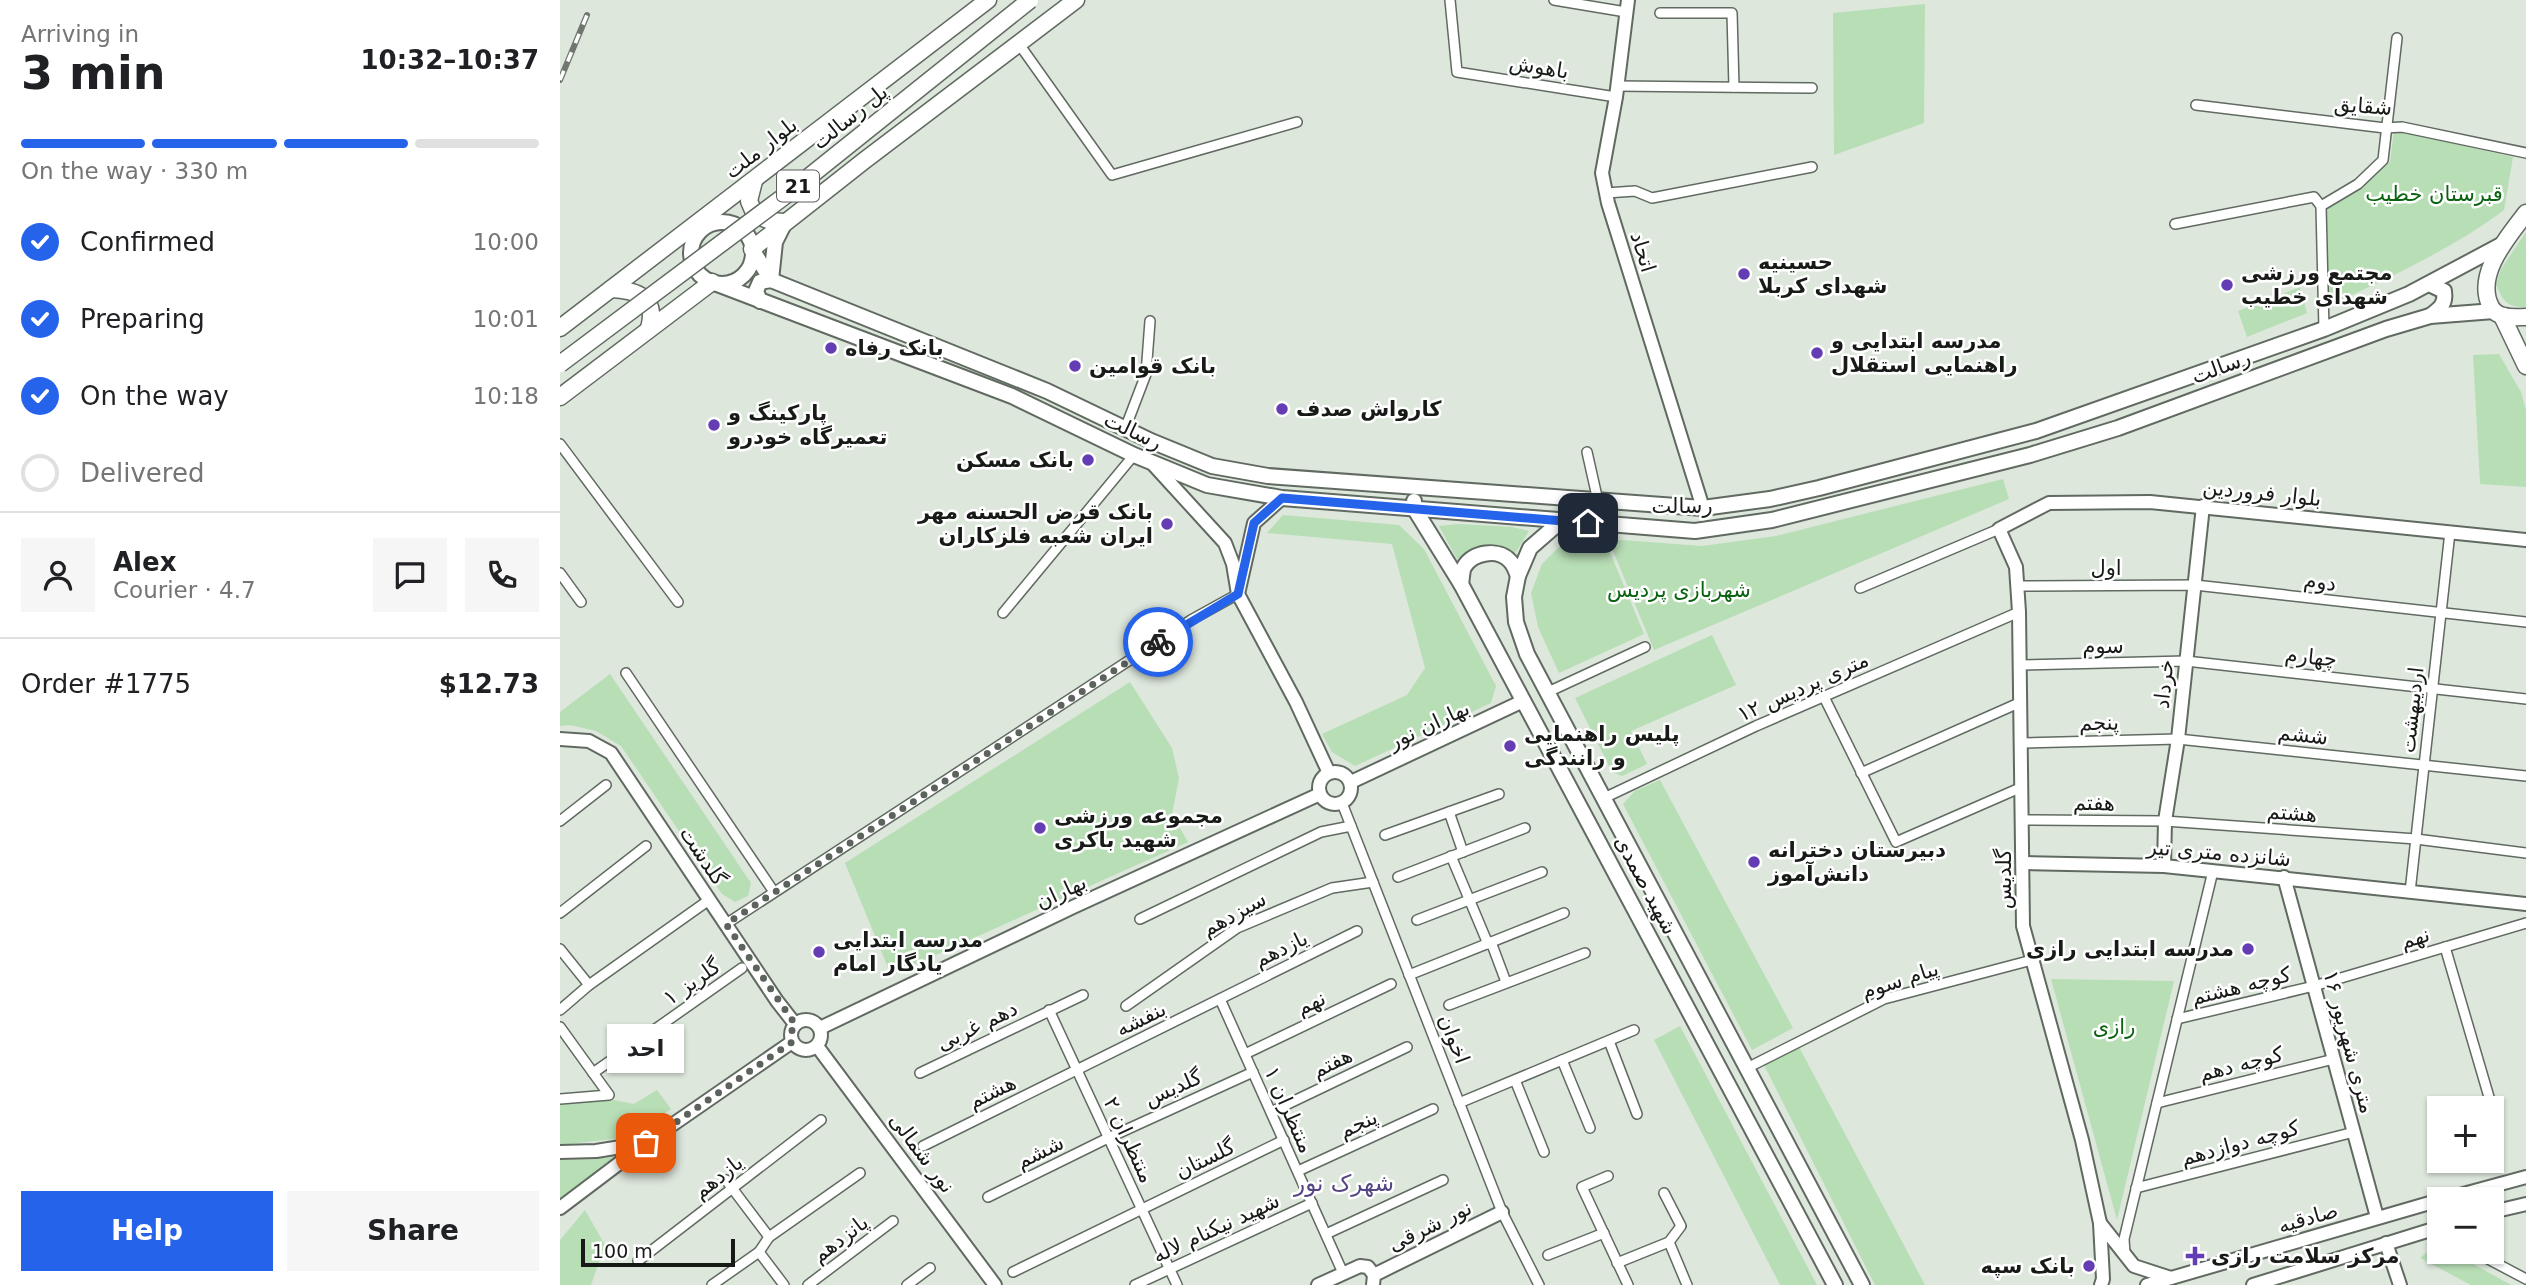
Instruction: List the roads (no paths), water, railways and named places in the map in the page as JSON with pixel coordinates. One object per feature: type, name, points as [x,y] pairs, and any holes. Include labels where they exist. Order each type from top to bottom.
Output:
[{"type":"highway","name":"بلوار ملت","points":[[560,328],[675,240],[721,215],[754,181],[988,0]]},
{"type":"highway","name":"پل رسالت","points":[[560,364],[790,192],[1030,0]]},
{"type":"highway","points":[[752,249],[1076,0]]},
{"type":"highway","points":[[754,181],[749,192],[749,201],[755,215],[784,222]]},
{"type":"highway","points":[[2526,214],[2503,244],[2488,276],[2487,298],[2526,366]]},
{"type":"highway","points":[[560,397],[712,282]]},
{"type":"highway","points":[[611,289],[629,289],[643,296],[650,307],[652,320],[649,328]]},
{"type":"highway","points":[[2498,314],[2526,317]]},
{"type":"main road","points":[[721,215],[741,228],[751,240],[752,249],[748,271],[735,281],[723,284],[704,278],[694,265],[691,249],[697,234],[721,215]]},
{"type":"main road","points":[[771,279],[775,242],[784,222]]},
{"type":"main road","points":[[675,240],[691,249]]},
{"type":"main road","name":"رسالت","points":[[771,279],[1047,391],[1125,429],[1212,466],[1268,476],[1415,489],[1703,508],[1770,499],[1819,488],[2036,431],[2324,329],[2429,284],[2503,244]]},
{"type":"main road","points":[[752,249],[771,279]]},
{"type":"main road","points":[[760,301],[756,291],[760,282],[771,279]]},
{"type":"main road","name":"رسالت","points":[[712,282],[1012,396],[1134,455],[1207,485],[1282,498],[1695,531],[1772,520],[2021,457],[2118,428],[2386,329],[2430,316],[2498,314]]},
{"type":"main road","points":[[2429,284],[2444,291],[2445,298],[2442,308],[2430,316]]},
{"type":"main road","points":[[1414,508],[1415,489]]},
{"type":"main road","name":"شهید صمدی","points":[[1414,508],[1461,584],[1835,1285]]},
{"type":"main road","name":"شهید صمدی","points":[[1561,521],[1530,548],[1518,576],[1514,597],[1516,622],[1527,654],[1862,1285]]},
{"type":"main road","points":[[1461,584],[1464,568],[1473,558],[1487,553],[1502,555],[1511,562],[1518,576]]},
{"type":"main road","points":[[1648,934],[1654,938],[1666,936],[1670,922]]},
{"type":"main road","points":[[1668,972],[1670,957],[1678,953],[1689,958]]},
{"type":"street","name":"باهوش","points":[[1450,0],[1457,72],[1616,91],[1734,87],[1812,88]]},
{"type":"street","points":[[1554,0],[1627,6]]},
{"type":"street","name":"اتحاد","points":[[1627,6],[1602,173],[1606,194],[1703,508]]},
{"type":"street","points":[[1660,13],[1732,13],[1734,87]]},
{"type":"street","points":[[2321,206],[2358,184],[2383,160],[2397,38]]},
{"type":"street","points":[[1019,44],[1112,175],[1297,122]]},
{"type":"street","name":"شقایق","points":[[2196,105],[2385,128],[2402,127],[2526,153]]},
{"type":"street","points":[[1606,194],[1635,191],[1652,198],[1812,167]]},
{"type":"street","points":[[2175,224],[2314,197],[2321,206],[2324,329]]},
{"type":"street","points":[[1125,429],[1146,374],[1150,321]]},
{"type":"street","points":[[560,444],[678,602]]},
{"type":"street","points":[[1587,453],[1598,501]]},
{"type":"street","points":[[1003,613],[1134,455]]},
{"type":"street","points":[[1151,462],[1225,543],[1233,564],[1238,594],[1296,702],[1329,773]]},
{"type":"street","points":[[726,924],[1191,620],[1238,594],[1254,523],[1282,498]]},
{"type":"street","name":"بلوار فروردین","points":[[1999,528],[2049,503],[2150,502],[2526,540]]},
{"type":"street","name":"خرداد","points":[[2164,866],[2165,821],[2178,739],[2203,506]]},
{"type":"street","points":[[1860,587],[1999,528]]},
{"type":"street","name":"گلدیس","points":[[1999,528],[2016,567],[2019,612],[2023,926],[2082,1140],[2100,1223],[2101,1285]]},
{"type":"street","name":"اردیبهشت","points":[[2410,892],[2450,532]]},
{"type":"street","points":[[560,573],[581,602]]},
{"type":"street","name":"اول","points":[[2017,586],[2195,585]]},
{"type":"street","name":"دوم","points":[[2195,585],[2441,614]]},
{"type":"street","name":"۱۲ متری پردیس","points":[[1604,798],[1824,697],[2019,612]]},
{"type":"street","points":[[2441,614],[2526,622]]},
{"type":"street","points":[[1548,692],[1645,647]]},
{"type":"street","name":"سوم","points":[[2020,664],[2186,662]]},
{"type":"street","name":"چهارم","points":[[2186,662],[2432,688]]},
{"type":"street","points":[[626,673],[775,892]]},
{"type":"street","points":[[2432,688],[2526,699]]},
{"type":"street","points":[[1824,697],[1896,842],[2022,787]]},
{"type":"street","name":"بهاران نور","points":[[1351,782],[1523,701]]},
{"type":"street","points":[[1861,773],[2021,702]]},
{"type":"street","name":"گلدشت","points":[[560,739],[589,741],[611,753],[795,1024]]},
{"type":"street","name":"پنجم","points":[[2022,743],[2178,739]]},
{"type":"street","name":"ششم","points":[[2178,739],[2424,765]]},
{"type":"street","points":[[2424,765],[2526,776]]},
{"type":"street","points":[[1329,773],[1344,774],[1351,782],[1351,792],[1342,803],[1327,802],[1320,794],[1319,784],[1329,773]]},
{"type":"street","points":[[560,821],[606,785]]},
{"type":"street","name":"بهاران","points":[[820,1028],[1073,907],[1320,794]]},
{"type":"street","points":[[1385,835],[1499,794]]},
{"type":"street","name":"اخوان","points":[[1342,803],[1502,1212],[1539,1285]]},
{"type":"street","points":[[1449,812],[1463,852]]},
{"type":"street","name":"هفتم","points":[[2023,820],[2165,821]]},
{"type":"street","name":"هشتم","points":[[2165,821],[2416,839]]},
{"type":"street","points":[[1140,919],[1321,832],[1351,826]]},
{"type":"street","points":[[1398,877],[1525,828]]},
{"type":"street","points":[[2416,839],[2526,853]]},
{"type":"street","points":[[560,913],[646,846]]},
{"type":"street","points":[[1451,856],[1506,982]]},
{"type":"street","name":"شانزده متری تیر","points":[[2024,863],[2164,866],[2526,904]]},
{"type":"street","points":[[2126,1256],[2124,1239],[2213,871]]},
{"type":"street","points":[[1417,920],[1542,872]]},
{"type":"street","name":"۱۶ متری شهریور","points":[[2284,877],[2377,1217]]},
{"type":"street","name":"سیزدهم","points":[[1126,1006],[1237,928],[1332,888],[1373,882]]},
{"type":"street","points":[[560,1010],[589,985],[709,900]]},
{"type":"street","points":[[1409,975],[1564,914]]},
{"type":"street","name":"نهم","points":[[2314,986],[2526,923]]},
{"type":"street","name":"یازدهم","points":[[1220,999],[1357,931]]},
{"type":"street","points":[[2445,947],[2489,1096]]},
{"type":"street","points":[[560,949],[589,985]]},
{"type":"street","points":[[1449,1005],[1584,953]]},
{"type":"street","name":"پیام سوم","points":[[1747,1068],[1884,999],[2032,960]]},
{"type":"street","name":"گلریز ۱","points":[[593,1073],[742,968]]},
{"type":"street","name":"نهم","points":[[1245,1054],[1391,984]]},
{"type":"street","name":"کوچه هشتم","points":[[2177,1019],[2314,986]]},
{"type":"street","name":"دهم غربی","points":[[920,1073],[1083,995]]},
{"type":"street","name":"منتظران ۱","points":[[1220,999],[1343,1273]]},
{"type":"street","name":"بنفشه","points":[[1077,1070],[1220,999]]},
{"type":"street","name":"منتظران ۲","points":[[1049,1010],[1177,1285]]},
{"type":"street","points":[[809,1019],[820,1028],[822,1037],[814,1049],[804,1050],[792,1042],[792,1028],[795,1024],[809,1019]]},
{"type":"street","points":[[560,1027],[609,1096],[560,1099]]},
{"type":"street","points":[[1459,1103],[1634,1030]]},
{"type":"street","points":[[1609,1041],[1637,1114]]},
{"type":"street","points":[[560,1208],[646,1143],[792,1042]]},
{"type":"street","name":"نور شمالی","points":[[817,1046],[995,1285]]},
{"type":"street","name":"هفتم","points":[[1271,1112],[1408,1047]]},
{"type":"street","name":"کوچه دهم","points":[[2157,1103],[2334,1059]]},
{"type":"street","points":[[1562,1060],[1590,1128]]},
{"type":"street","name":"هشتم","points":[[923,1146],[1077,1070]]},
{"type":"street","name":"گلدیس","points":[[1108,1138],[1253,1072]]},
{"type":"street","points":[[1515,1080],[1544,1152]]},
{"type":"street","name":"پنجم","points":[[1298,1171],[1433,1109]]},
{"type":"street","name":"یازدهم","points":[[638,1261],[729,1184],[821,1120]]},
{"type":"street","name":"کوچه دوازدهم","points":[[2136,1188],[2354,1132]]},
{"type":"street","name":"ششم","points":[[988,1197],[1108,1138]]},
{"type":"street","name":"گلستان","points":[[1013,1272],[1284,1140]]},
{"type":"street","points":[[560,1152],[596,1151],[646,1143]]},
{"type":"street","points":[[712,1285],[759,1252],[769,1237],[860,1173]]},
{"type":"street","points":[[1608,1176],[1582,1187],[1628,1285]]},
{"type":"street","points":[[2489,1187],[2526,1177]]},
{"type":"street","points":[[1326,1234],[1443,1180]]},
{"type":"street","points":[[729,1184],[769,1237]]},
{"type":"street","points":[[1618,1263],[1669,1242],[1681,1226],[1664,1193]]},
{"type":"street","name":"شهید نیکنام لاله","points":[[1135,1285],[1312,1203]]},
{"type":"street","name":"صادقیه","points":[[2147,1285],[2427,1204]]},
{"type":"street","points":[[2504,1209],[2526,1204]]},
{"type":"street","name":"نور شرقی","points":[[1318,1285],[1360,1266],[1368,1267],[1374,1280],[1502,1212]]},
{"type":"street","name":"پانزدهم","points":[[808,1285],[893,1221]]},
{"type":"street","points":[[2100,1223],[2134,1266],[2171,1278]]},
{"type":"street","points":[[1548,1255],[1604,1233]]},
{"type":"street","points":[[2253,1285],[2427,1233]]},
{"type":"street","points":[[1669,1242],[1687,1285]]},
{"type":"street","points":[[2386,1243],[2400,1285]]},
{"type":"street","points":[[759,1252],[784,1285]]},
{"type":"street","points":[[2498,1264],[2526,1279]]},
{"type":"street","points":[[907,1285],[930,1268]]},
{"type":"railway","points":[[560,80],[587,15]]},
{"type":"place","name":"حسینیه شهدای کربلا","points":[[1744,274]]},
{"type":"place","name":"مجتمع ورزشی شهدای خطیب","points":[[2227,285]]},
{"type":"place","name":"بانک رفاه","points":[[831,348]]},
{"type":"place","name":"مدرسه ابتدایی و راهنمایی استقلال","points":[[1817,353]]},
{"type":"place","name":"بانک قوامین","points":[[1075,366]]},
{"type":"place","name":"کارواش صدف","points":[[1282,409]]},
{"type":"place","name":"پارکینگ و تعمیرگاه خودرو","points":[[714,425]]},
{"type":"place","name":"بانک مسکن","points":[[1088,460]]},
{"type":"place","name":"بانک قرض الحسنه مهر ایران شعبه فلزکاران","points":[[1167,524]]},
{"type":"place","name":"پلیس راهنمایی و رانندگی","points":[[1510,746]]},
{"type":"place","name":"مجموعه ورزشی شهید باکری","points":[[1040,828]]},
{"type":"place","name":"دبیرستان دخترانه دانش‌آموز","points":[[1754,862]]},
{"type":"place","name":"مدرسه ابتدایی رازی","points":[[2248,949]]},
{"type":"place","name":"مدرسه ابتدایی یادگار امام","points":[[819,952]]},
{"type":"place","name":"احد","points":[[646,1143]]},
{"type":"place","name":"مرکز سلامت رازی","points":[[2195,1256]]},
{"type":"place","name":"بانک سپه","points":[[2089,1266]]},
{"type":"district","name":"شهرک نور","points":[[1344,1183]]},
{"type":"park label","name":"قبرستان خطیب","points":[[2434,194]]},
{"type":"park label","name":"شهربازی پردیس","points":[[1679,590]]},
{"type":"park label","name":"رازی","points":[[2114,1027]]}]
